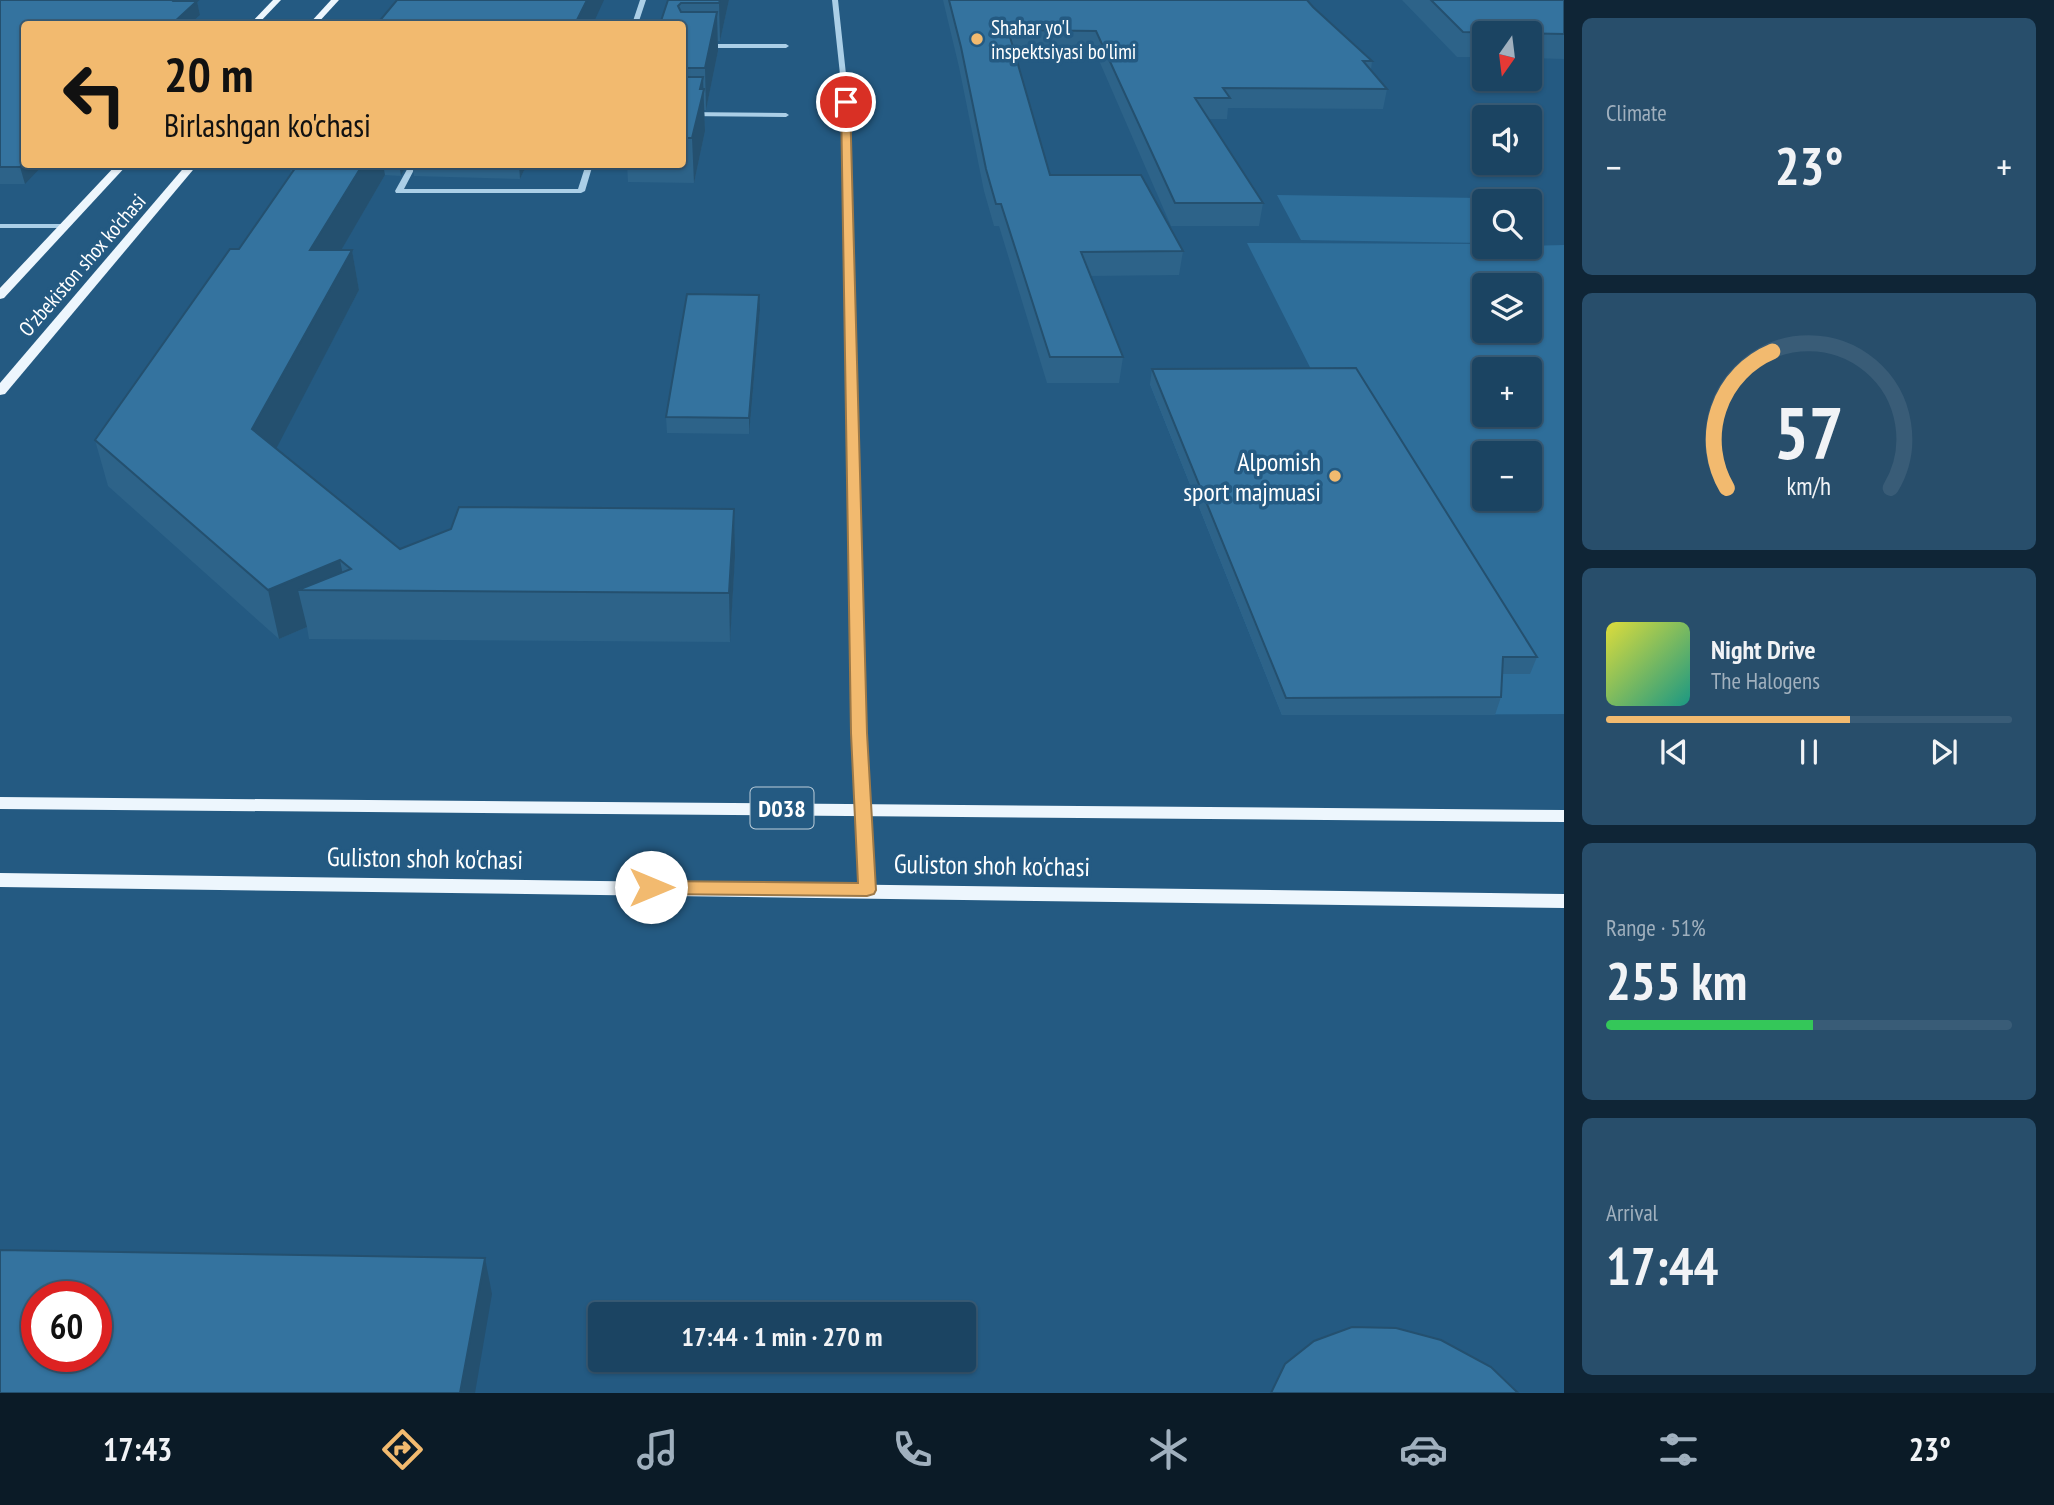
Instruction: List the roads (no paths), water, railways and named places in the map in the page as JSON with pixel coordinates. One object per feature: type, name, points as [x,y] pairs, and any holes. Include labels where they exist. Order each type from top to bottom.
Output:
[{"type":"main road","points":[[257,21],[277,0]]},
{"type":"main road","points":[[316,21],[335,0]]},
{"type":"main road","name":"O'zbekiston shox ko'chasi","points":[[0,295],[119,168]]},
{"type":"main road","name":"O'zbekiston shox ko'chasi","points":[[0,391],[191,168]]},
{"type":"main road","name":"Guliston shoh ko'chasi","points":[[0,803],[862,808],[1564,816]]},
{"type":"main road","name":"Guliston shoh ko'chasi","points":[[0,880],[1564,901]]},
{"type":"street","points":[[636,21],[643,0]]},
{"type":"street","points":[[835,0],[846,102],[862,808],[867,890]]},
{"type":"street","points":[[686,46],[786,46]]},
{"type":"street","points":[[686,114],[786,115]]},
{"type":"street","points":[[412,168],[399,191],[581,191],[589,168]]},
{"type":"street","points":[[0,226],[65,226]]},
{"type":"place","name":"Shahar yo'l inspektsiyasi bo'limi","points":[[977,39]]},
{"type":"place","name":"Alpomish sport majmuasi","points":[[1335,476]]}]
